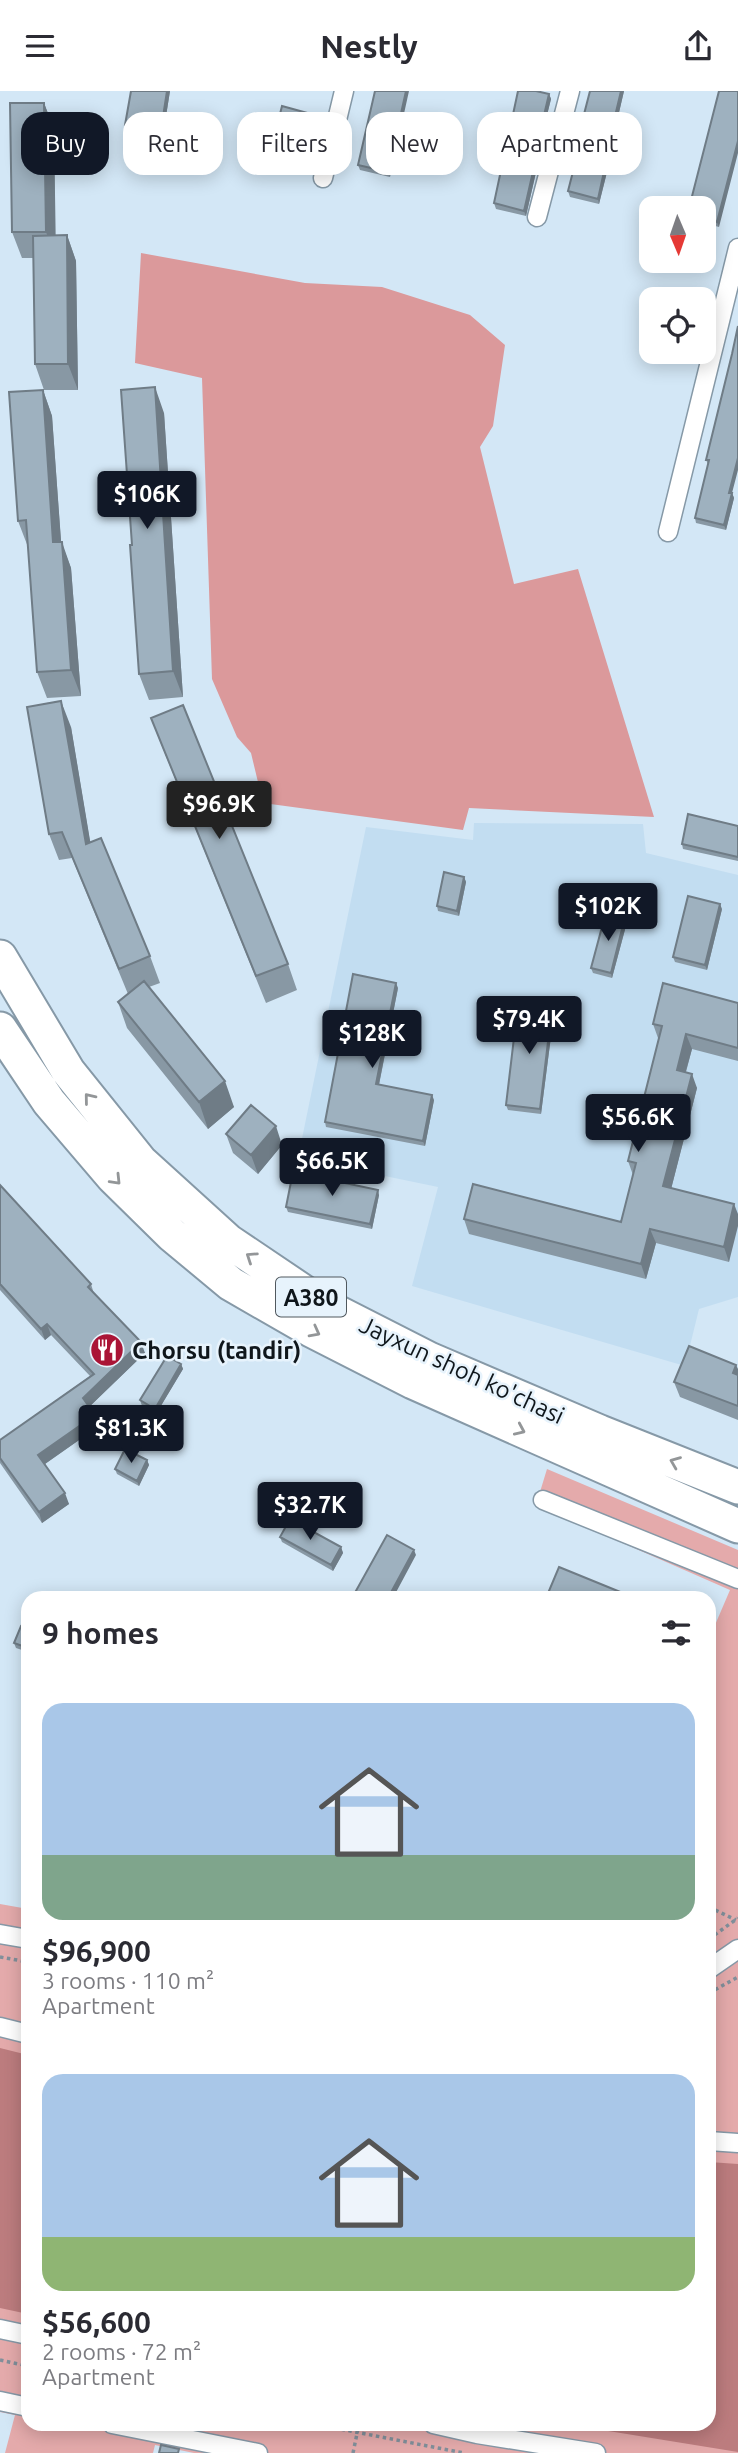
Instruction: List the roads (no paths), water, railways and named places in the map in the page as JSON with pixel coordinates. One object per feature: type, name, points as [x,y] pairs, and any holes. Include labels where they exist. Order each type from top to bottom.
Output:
[{"type":"highway","name":"Jayxun shoh ko'chasi","points":[[0,957],[68,1071],[141,1162],[228,1241],[323,1305],[429,1359],[587,1427],[738,1487]]},
{"type":"highway","name":"Jayxun shoh ko'chasi","points":[[0,1029],[49,1102],[113,1177],[172,1235],[231,1284],[311,1330],[413,1382],[738,1526]]},
{"type":"street","points":[[324,178],[344,91]]},
{"type":"street","points":[[537,217],[569,91]]},
{"type":"street","points":[[668,532],[738,248]]},
{"type":"street","points":[[543,1500],[738,1579]]},
{"type":"street","points":[[0,1934],[21,1938]]},
{"type":"street","points":[[716,1964],[738,1949]]},
{"type":"street","points":[[0,2028],[21,2032]]},
{"type":"street","points":[[716,2141],[738,2143]]},
{"type":"street","points":[[0,2329],[21,2334]]},
{"type":"street","points":[[0,2401],[21,2406]]},
{"type":"street","points":[[147,2431],[258,2453]]},
{"type":"street","points":[[464,2431],[596,2453]]},
{"type":"place","name":"Chorsu (tandir)","points":[[107,1350]]}]
